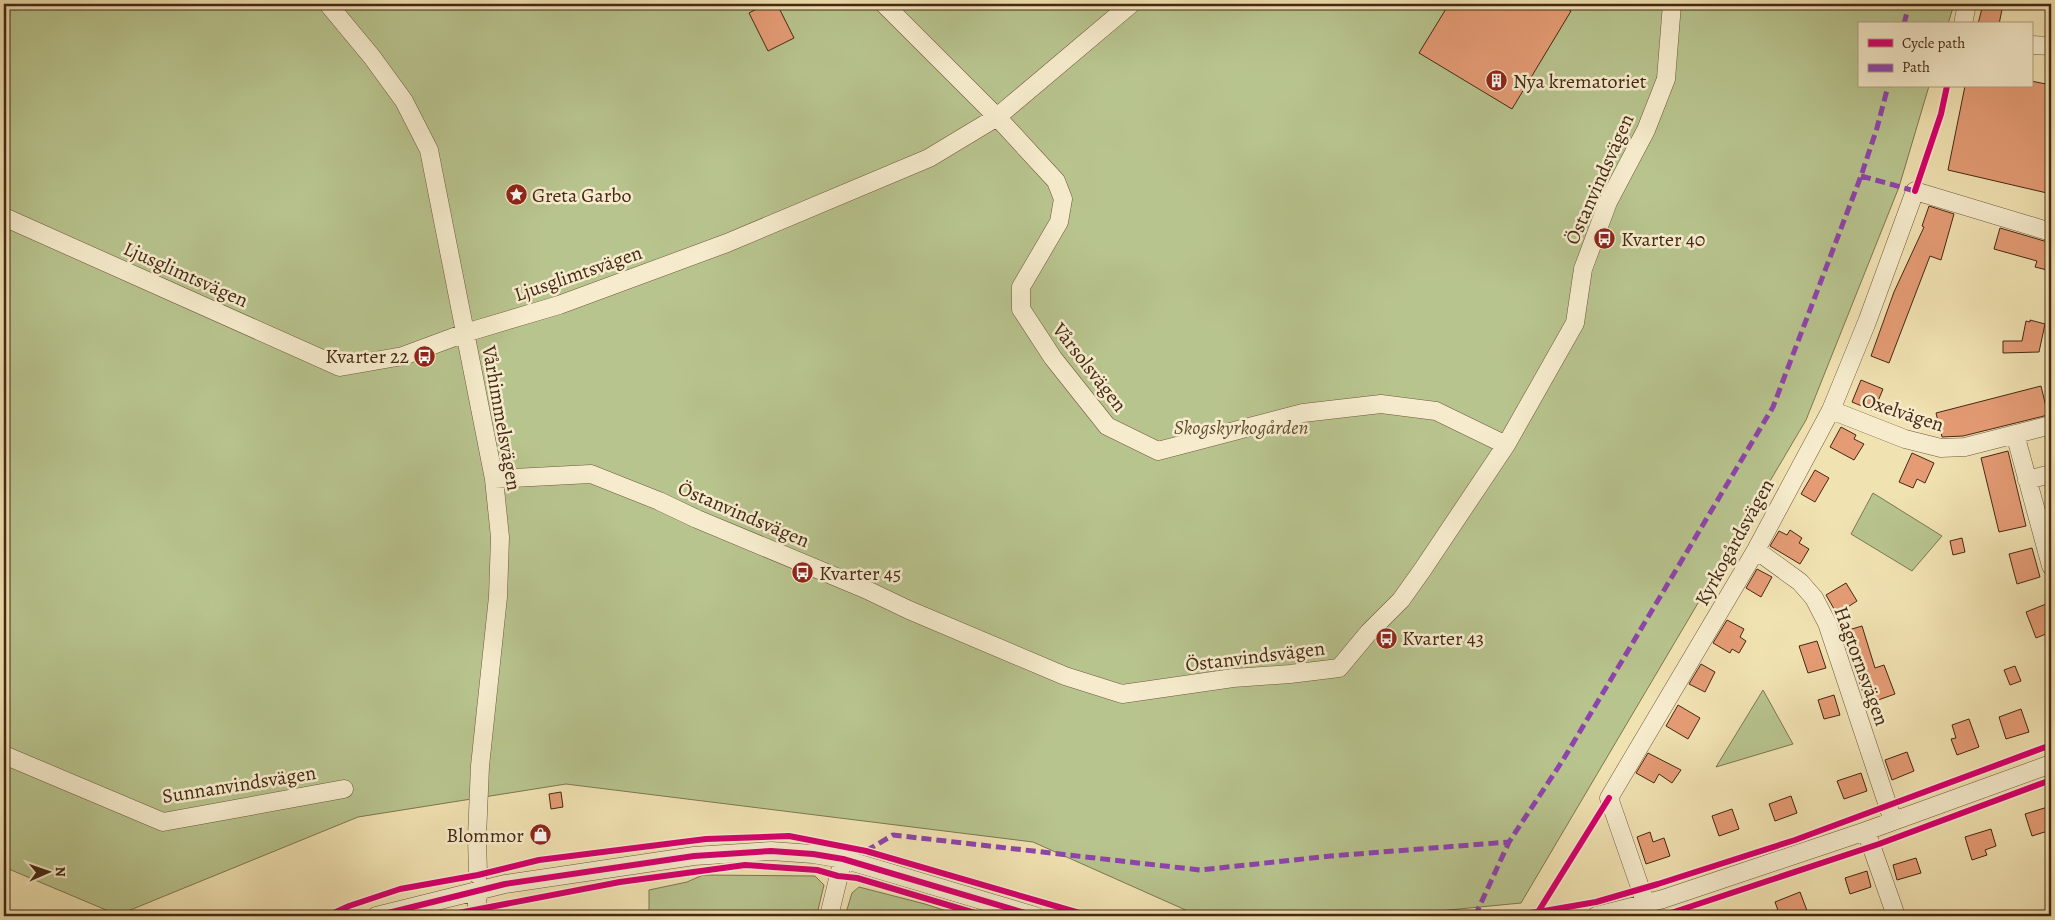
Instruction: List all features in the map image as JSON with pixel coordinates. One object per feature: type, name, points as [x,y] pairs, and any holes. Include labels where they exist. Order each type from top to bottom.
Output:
[{"type":"street","name":"Vårhimmelsvägen","points":[[328,4],[404,101],[429,150],[494,479],[500,537],[498,597],[480,766],[476,916]]},
{"type":"street","name":"Vårsolsvägen","points":[[884,4],[997,117],[1056,181],[1062,199],[1059,222],[1021,287],[1021,310],[1053,358],[1107,426],[1158,451],[1303,413],[1381,404],[1436,411],[1506,445]]},
{"type":"street","name":"Ljusglimtsvägen","points":[[4,217],[340,367],[403,356],[465,332],[559,305],[726,242],[929,158],[997,117],[1131,4]]},
{"type":"street","name":"Östanvindsvägen","points":[[494,479],[591,474],[866,589],[909,610],[1065,676],[1122,694],[1233,678],[1339,668],[1369,632],[1401,600],[1506,445],[1574,323],[1582,269],[1608,202],[1646,130],[1666,80],[1672,4]]},
{"type":"street","points":[[1962,22],[1967,4]]},
{"type":"street","points":[[2032,45],[2051,46]]},
{"type":"street","name":"Kyrkogårdsvägen","points":[[1648,911],[1609,798],[1756,550],[1831,410],[1867,322],[1915,191],[2051,232]]},
{"type":"street","name":"Oxelvägen","points":[[1831,410],[1905,439],[1941,448],[1965,447],[2051,425]]},
{"type":"street","points":[[2015,434],[2051,566]]},
{"type":"street","points":[[2027,480],[2051,474]]},
{"type":"street","name":"Hagtornsvägen","points":[[1756,550],[1800,582],[1814,598],[1827,623],[1893,821]]},
{"type":"street","name":"Sunnanvindsvägen","points":[[4,754],[163,822],[344,789]]},
{"type":"street","points":[[1596,916],[1648,911],[2051,764]]},
{"type":"street","points":[[1866,831],[1894,910],[1894,916]]},
{"type":"street","points":[[376,916],[478,883],[505,884],[694,856],[747,851],[813,854],[843,859],[1035,916]]},
{"type":"street","points":[[829,916],[843,859]]},
{"type":"green space","name":"Skogskyrkogården","points":[[4,4],[1954,4],[1949,22],[1858,22],[1858,88],[1928,88],[1899,187],[1806,420],[1521,903],[1387,916],[1199,916],[1033,842],[566,784],[358,817],[118,915],[4,867]]},
{"type":"green space","points":[[1873,493],[1942,536],[1912,571],[1851,534]]},
{"type":"green space","points":[[1763,690],[1793,744],[1716,767]]},
{"type":"green space","points":[[703,875],[815,876],[824,885],[817,914],[649,916],[649,890],[687,882]]},
{"type":"green space","points":[[859,887],[925,904],[962,916],[845,916],[852,893]]},
{"type":"building","points":[[766,4],[777,4],[794,38],[768,51],[749,13]]},
{"type":"building","name":"Nya krematoriet","points":[[1449,4],[1560,4],[1571,11],[1512,109],[1419,53]]},
{"type":"building","points":[[1983,4],[2003,5],[1999,22],[1978,22]]},
{"type":"building","points":[[2032,81],[2051,85],[2051,178],[2047,193],[1948,170],[1965,88],[2032,88]]},
{"type":"building","points":[[1929,206],[1954,214],[1941,260],[1930,256],[1889,363],[1871,356],[1894,292],[1924,227],[1922,226]]},
{"type":"building","points":[[2000,228],[2051,243],[2051,264],[2049,264],[2047,270],[2035,267],[2037,261],[1994,249]]},
{"type":"building","points":[[2030,320],[2045,324],[2039,352],[2003,353],[2003,341],[2022,341],[2026,321],[2030,322]]},
{"type":"building","points":[[1861,380],[1883,389],[1874,411],[1852,402]]},
{"type":"building","points":[[2041,386],[2048,415],[1963,436],[1942,437],[1936,413]]},
{"type":"building","points":[[1841,427],[1856,435],[1854,439],[1864,444],[1854,460],[1830,447]]},
{"type":"building","points":[[2008,451],[2026,526],[1999,532],[1981,458]]},
{"type":"building","points":[[1912,453],[1934,463],[1925,483],[1917,479],[1913,488],[1899,482]]},
{"type":"building","points":[[1815,470],[1829,478],[1815,502],[1801,494]]},
{"type":"building","points":[[1790,530],[1802,538],[1799,543],[1809,549],[1800,564],[1770,546],[1779,531],[1787,535]]},
{"type":"building","points":[[1962,538],[1965,552],[1953,555],[1950,541]]},
{"type":"building","points":[[2032,548],[2040,577],[2017,584],[2009,554]]},
{"type":"building","points":[[1757,569],[1772,577],[1761,597],[1746,588]]},
{"type":"building","points":[[1846,583],[1857,601],[1837,614],[1826,595]]},
{"type":"building","points":[[2046,604],[2051,616],[2051,632],[2036,638],[2026,612]]},
{"type":"building","points":[[1727,620],[1744,629],[1740,637],[1746,641],[1739,653],[1732,649],[1730,653],[1713,643]]},
{"type":"building","points":[[1862,626],[1875,668],[1884,665],[1895,694],[1867,704],[1842,632]]},
{"type":"building","points":[[1817,641],[1826,668],[1808,673],[1799,646]]},
{"type":"building","points":[[1701,664],[1715,672],[1705,692],[1689,684]]},
{"type":"building","points":[[2015,666],[2021,681],[2010,685],[2004,670]]},
{"type":"building","points":[[1834,695],[1840,715],[1824,719],[1818,700]]},
{"type":"building","points":[[1678,705],[1700,718],[1688,739],[1666,726]]},
{"type":"building","points":[[2021,709],[2029,732],[2006,739],[1999,717]]},
{"type":"building","points":[[1969,719],[1979,747],[1957,755],[1951,739],[1956,738],[1952,725]]},
{"type":"building","points":[[1907,752],[1914,771],[1892,780],[1885,760]]},
{"type":"building","points":[[1648,753],[1681,770],[1672,783],[1659,774],[1654,783],[1636,773]]},
{"type":"building","points":[[1861,773],[1867,791],[1844,799],[1837,781]]},
{"type":"building","points":[[561,792],[563,807],[551,809],[549,794]]},
{"type":"building","points":[[1791,796],[1797,813],[1775,821],[1769,804]]},
{"type":"building","points":[[2051,806],[2051,830],[2032,836],[2025,814]]},
{"type":"building","points":[[1732,809],[1739,829],[1719,836],[1712,816]]},
{"type":"building","points":[[1991,829],[1996,846],[1985,850],[1987,855],[1972,860],[1965,837]]},
{"type":"building","points":[[1650,832],[1653,842],[1664,838],[1670,856],[1646,864],[1637,837]]},
{"type":"building","points":[[1916,858],[1921,873],[1897,880],[1893,865]]},
{"type":"building","points":[[1867,871],[1871,887],[1850,894],[1845,878]]},
{"type":"building","points":[[1800,892],[1809,916],[1780,916],[1775,902]]},
{"type":"marked path","points":[[1904,22],[1909,4]]},
{"type":"marked path","points":[[866,851],[893,835],[1200,870],[1331,856],[1509,842],[1563,760],[1773,407],[1861,176],[1887,88]]},
{"type":"marked path","points":[[1861,176],[1915,191]]},
{"type":"marked path","points":[[1475,916],[1509,842]]},
{"type":"cycle path","points":[[1915,191],[1941,114],[1947,88]]},
{"type":"cycle path","points":[[1500,916],[1538,912],[1596,902],[1658,884],[1795,840],[2051,745]]},
{"type":"cycle path","points":[[1662,916],[1879,844],[2051,780]]},
{"type":"cycle path","points":[[1538,912],[1609,798]]},
{"type":"cycle path","points":[[327,916],[349,906],[400,889],[478,875],[539,860],[706,839],[789,836],[866,851],[1090,916]]},
{"type":"cycle path","points":[[376,916],[505,884],[694,856],[771,851],[813,854],[843,859],[1035,916]]},
{"type":"cycle path","points":[[443,916],[620,882],[745,865],[817,870],[838,876],[857,878],[985,916]]},
{"type":"place","name":"Nya krematoriet","points":[[1497,81]]},
{"type":"place","name":"Greta Garbo","points":[[516,195]]},
{"type":"place","name":"Kvarter 40","points":[[1605,239]]},
{"type":"place","name":"Kvarter 22","points":[[425,356]]},
{"type":"place","name":"Kvarter 45","points":[[803,573]]},
{"type":"place","name":"Kvarter 43","points":[[1386,638]]},
{"type":"place","name":"Blommor","points":[[540,835]]}]
